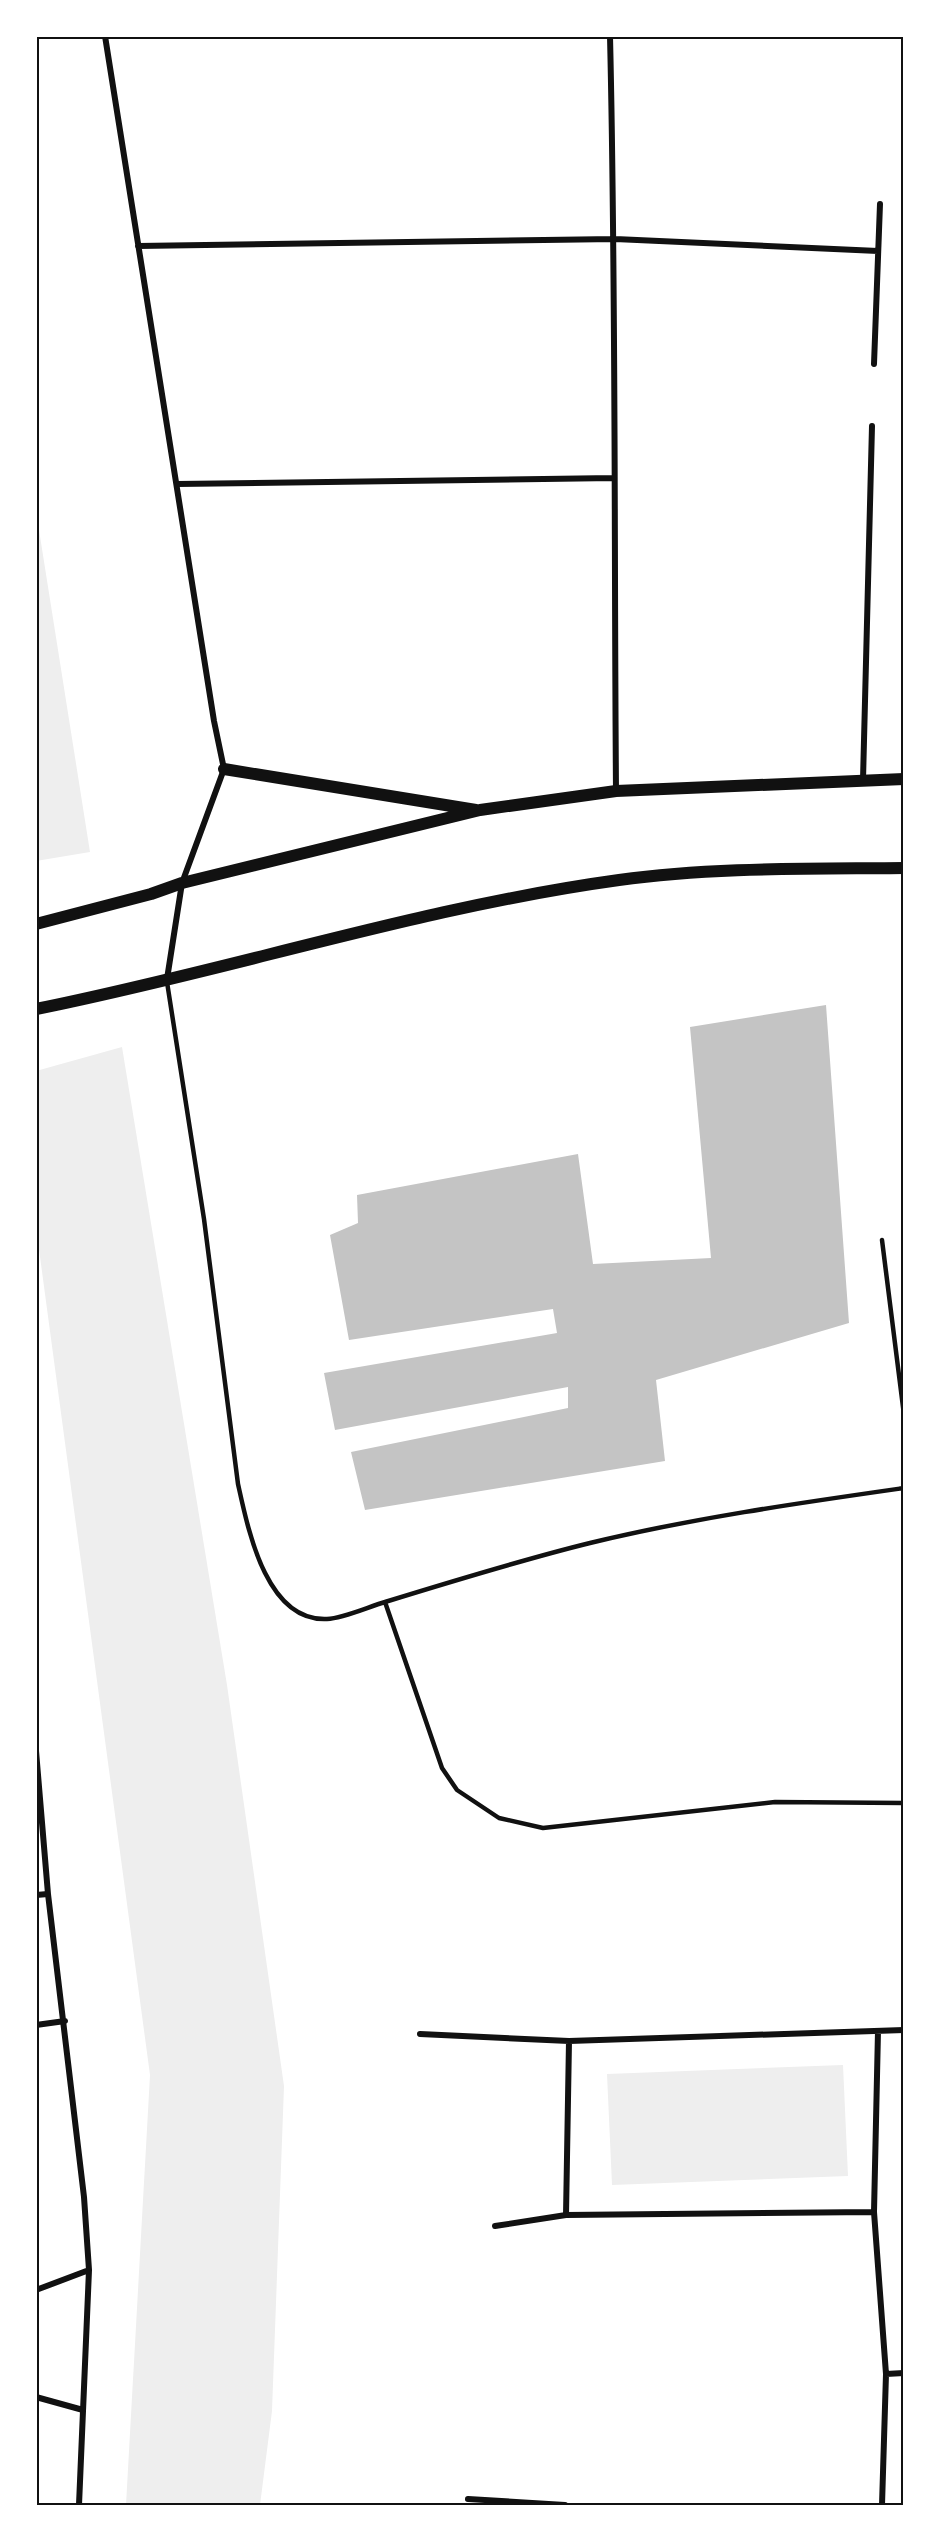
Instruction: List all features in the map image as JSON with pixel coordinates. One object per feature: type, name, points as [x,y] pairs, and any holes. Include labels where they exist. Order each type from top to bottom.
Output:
[{"type":"main road","points":[[224,769],[480,810]]},
{"type":"main road","points":[[36,924],[151,894],[182,883],[480,810],[616,791],[904,779]]},
{"type":"main road","points":[[36,1009],[105,995],[471,906],[610,882],[749,870],[904,868]]},
{"type":"street","points":[[105,36],[224,769],[182,883],[167,979]]},
{"type":"street","points":[[610,36],[615,239],[616,791]]},
{"type":"street","points":[[874,364],[880,204]]},
{"type":"street","points":[[138,246],[615,239],[878,251]]},
{"type":"street","points":[[863,780],[872,426]]},
{"type":"street","points":[[177,484],[614,478]]},
{"type":"street","points":[[36,1751],[48,1894],[65,2021],[84,2197],[89,2270],[79,2505]]},
{"type":"street","points":[[36,1895],[48,1894]]},
{"type":"street","points":[[36,2025],[65,2021]]},
{"type":"street","points":[[420,2034],[568,2041],[904,2030]]},
{"type":"street","points":[[878,2031],[874,2212],[886,2374],[882,2505]]},
{"type":"street","points":[[566,2216],[568,2041]]},
{"type":"street","points":[[495,2226],[566,2216],[874,2212]]},
{"type":"street","points":[[36,2290],[89,2270]]},
{"type":"street","points":[[886,2374],[904,2373]]},
{"type":"street","points":[[36,2397],[82,2410]]},
{"type":"street","points":[[468,2499],[566,2505]]},
{"type":"lane","points":[[167,979],[204,1219],[238,1484],[251,1536],[271,1584],[282,1600],[297,1611],[327,1619],[520,1561],[592,1543],[802,1503],[904,1488]]},
{"type":"lane","points":[[882,1240],[904,1415]]},
{"type":"lane","points":[[385,1602],[442,1768],[457,1790],[499,1818],[543,1828],[775,1802],[904,1803]]},
{"type":"shaded area","points":[[36,511],[90,852],[36,861]]},
{"type":"shaded area","points":[[122,1047],[227,1685],[284,2086],[272,2411],[260,2505],[126,2505],[150,2075],[36,1227],[36,1071]]},
{"type":"shaded area","points":[[843,2065],[848,2176],[612,2185],[607,2074]]},
{"type":"building","points":[[826,1005],[849,1323],[656,1380],[665,1461],[365,1510],[351,1452],[568,1408],[568,1387],[335,1430],[324,1373],[557,1333],[553,1309],[349,1340],[330,1235],[358,1223],[357,1195],[578,1154],[593,1264],[711,1258],[690,1027]]}]
